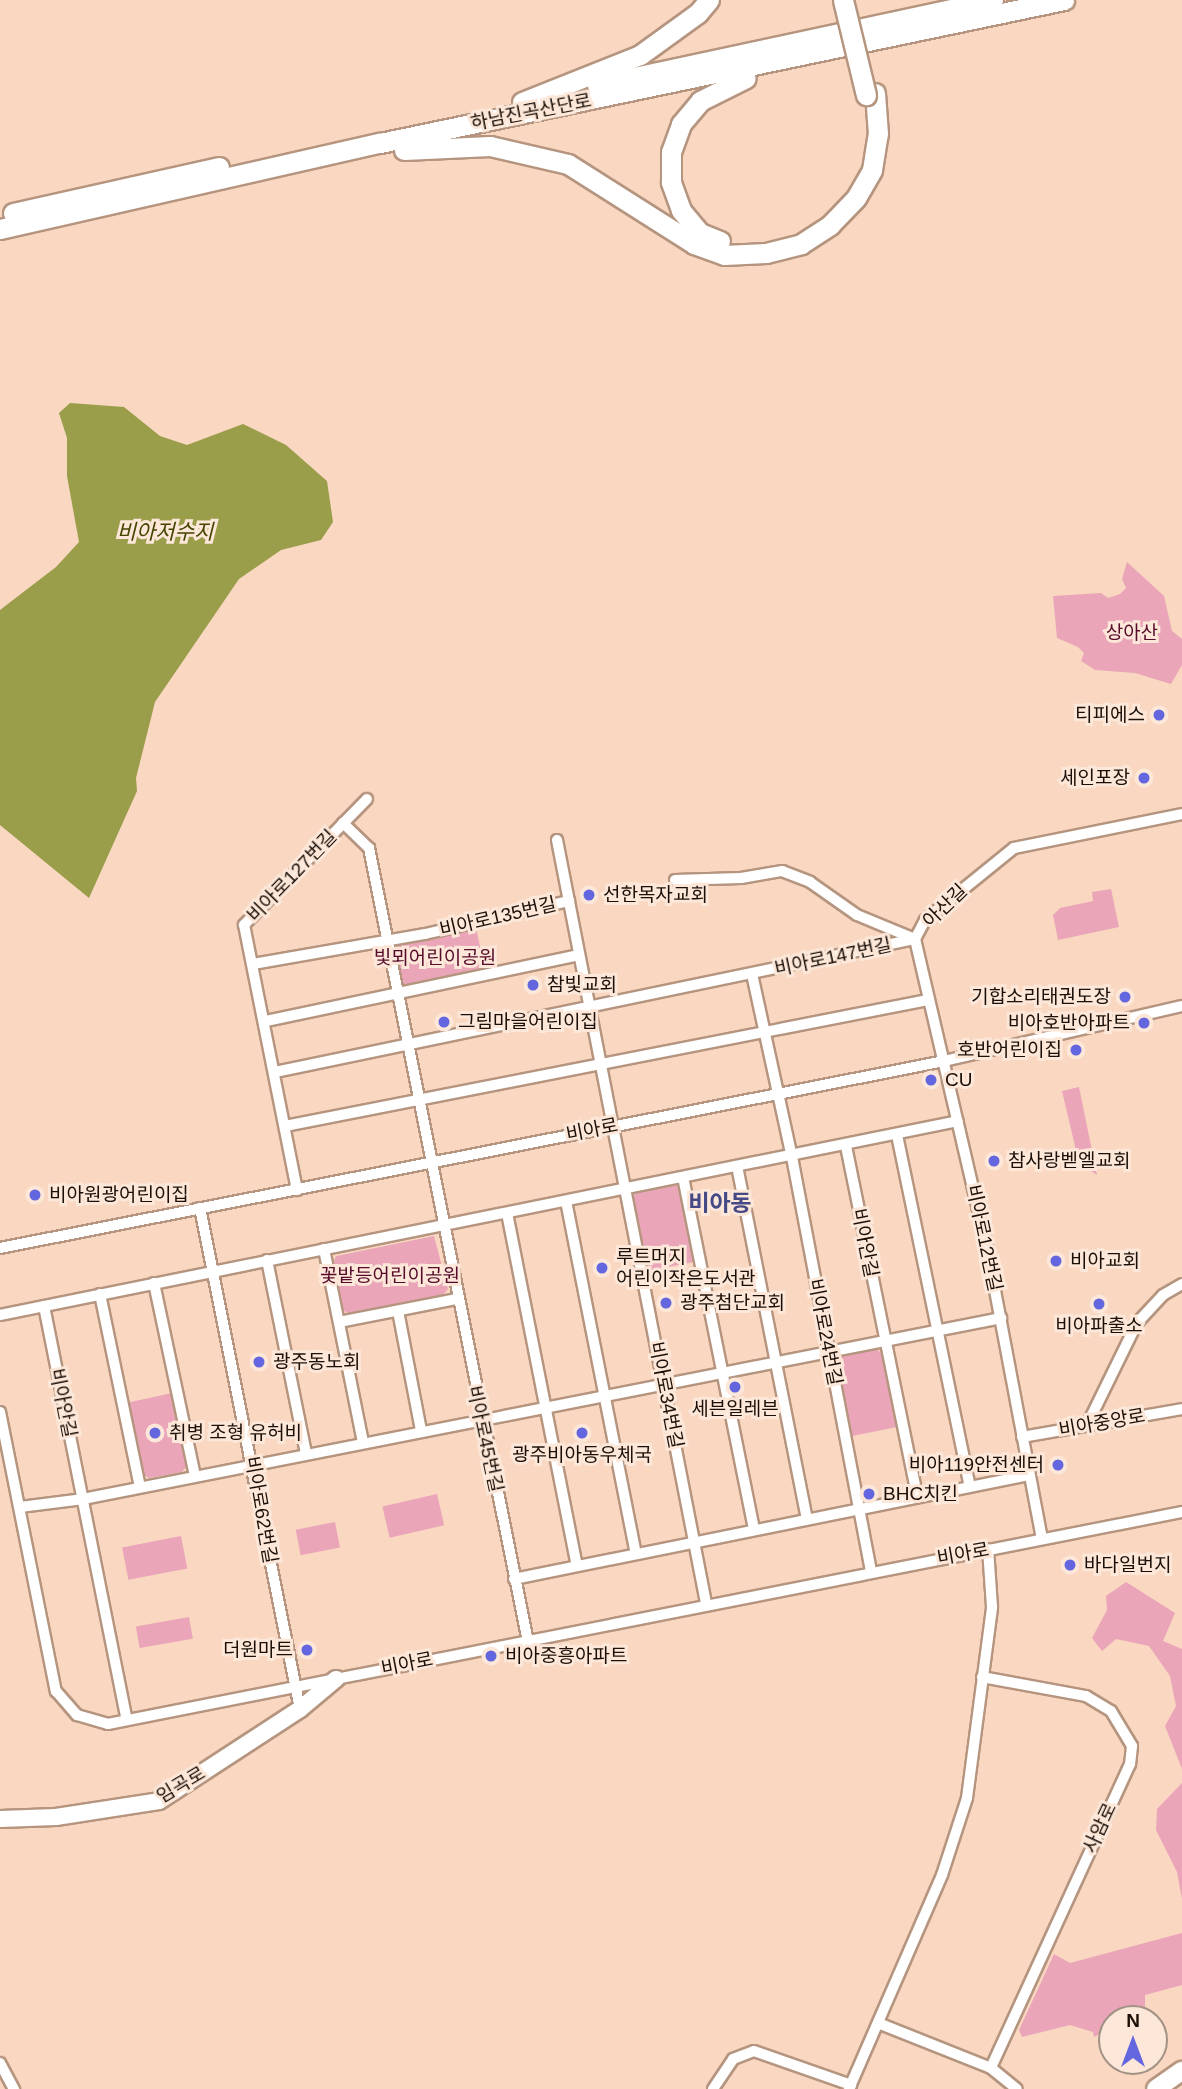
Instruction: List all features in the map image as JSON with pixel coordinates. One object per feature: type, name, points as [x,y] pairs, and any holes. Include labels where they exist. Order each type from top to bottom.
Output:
[{"type":"highway","points":[[522,102],[640,55],[698,13],[709,0]]},
{"type":"highway","points":[[797,59],[726,86],[700,101],[681,124],[671,152],[671,182],[681,210],[700,233],[726,243],[762,246],[796,236],[825,217],[848,190],[862,158],[871,94],[843,0]]},
{"type":"highway","points":[[279,167],[317,166],[424,147],[524,152],[568,164],[694,244],[724,255],[766,253],[801,244],[831,225],[856,198],[872,170],[878,134],[853,0]]},
{"type":"highway","name":"하남진곡산단로","points":[[0,216],[993,0]]},
{"type":"highway","name":"하남진곡산단로","points":[[0,229],[1064,0]]},
{"type":"main road","name":"임곡로","points":[[0,1819],[56,1817],[159,1801],[300,1709],[336,1679]]},
{"type":"main road","points":[[1156,2089],[1182,2071]]},
{"type":"street","name":"비아로127번길","points":[[297,1190],[266,1021],[244,925],[367,799]]},
{"type":"street","name":"아산길","points":[[675,880],[741,878],[782,871],[810,882],[857,915],[915,939],[925,920],[1014,848],[1182,814]]},
{"type":"street","points":[[343,823],[369,848],[431,1162]]},
{"type":"street","points":[[557,840],[613,1126]]},
{"type":"street","name":"비아로135번길","points":[[386,940],[569,901]]},
{"type":"street","name":"비아로147번길","points":[[590,1008],[915,939]]},
{"type":"street","name":"비아로12번길","points":[[915,939],[1001,1318],[1042,1539]]},
{"type":"street","points":[[253,964],[386,940]]},
{"type":"street","points":[[266,1021],[579,955]]},
{"type":"street","name":"비아로147번길","points":[[752,974],[778,1092]]},
{"type":"street","points":[[285,1126],[928,1000]]},
{"type":"street","name":"비아로","points":[[0,1248],[944,1061],[1182,1006]]},
{"type":"street","points":[[275,1072],[590,1008]]},
{"type":"street","name":"비아로24번길","points":[[778,1092],[861,1507],[871,1571]]},
{"type":"street","points":[[0,1315],[792,1157],[958,1121]]},
{"type":"street","name":"비아로34번길","points":[[613,1126],[706,1603]]},
{"type":"street","points":[[897,1135],[970,1486]]},
{"type":"street","name":"비아안길","points":[[846,1146],[917,1496]]},
{"type":"street","name":"비아로45번길","points":[[431,1162],[480,1419],[528,1642]]},
{"type":"street","points":[[737,1166],[807,1519]]},
{"type":"street","points":[[683,1177],[754,1529]]},
{"type":"street","points":[[566,1201],[636,1553]]},
{"type":"street","name":"비아로62번길","points":[[200,1208],[300,1709]]},
{"type":"street","points":[[507,1213],[577,1564]]},
{"type":"street","points":[[324,1249],[363,1443]]},
{"type":"street","points":[[267,1260],[306,1454]]},
{"type":"street","points":[[154,1283],[195,1476]]},
{"type":"street","points":[[1088,1423],[1137,1322],[1163,1295],[1182,1284]]},
{"type":"street","points":[[100,1294],[140,1487]]},
{"type":"street","points":[[339,1322],[456,1299]]},
{"type":"street","name":"비아안길","points":[[44,1306],[83,1499]]},
{"type":"street","points":[[398,1311],[421,1431]]},
{"type":"street","points":[[20,1507],[83,1499],[604,1393],[1001,1318]]},
{"type":"street","name":"비아중앙로","points":[[1022,1437],[1088,1423],[1182,1409]]},
{"type":"street","name":"비아로","points":[[0,1412],[56,1691],[77,1715],[92,1722],[127,1720],[528,1642],[706,1603],[1182,1512]]},
{"type":"street","points":[[514,1578],[1030,1475]]},
{"type":"street","points":[[83,1499],[127,1720]]},
{"type":"street","points":[[713,2089],[733,2059],[754,2051],[850,2087],[956,1836],[967,1798],[992,1607],[988,1549]]},
{"type":"street","name":"사암로","points":[[982,1677],[1086,1696],[1111,1711],[1132,1746],[1130,1764],[991,2068]]},
{"type":"street","points":[[878,2023],[991,2068],[1017,2089]]},
{"type":"street","points":[[0,2063],[14,2089]]},
{"type":"green space","name":"상아산","points":[[1127,562],[1164,596],[1172,631],[1182,639],[1182,665],[1171,684],[1135,673],[1095,670],[1081,661],[1084,653],[1078,647],[1057,638],[1053,596],[1101,593],[1108,598],[1120,594],[1126,588],[1122,579]]},
{"type":"green space","points":[[1111,889],[1119,927],[1058,940],[1053,915],[1060,908],[1093,901],[1092,892]]},
{"type":"green space","name":"빛뫼어린이공원","points":[[476,927],[485,971],[408,987],[401,982],[394,950],[399,943]]},
{"type":"green space","points":[[1079,1087],[1097,1175],[1079,1163],[1062,1091]]},
{"type":"green space","points":[[673,1183],[680,1189],[694,1262],[647,1271],[632,1198],[638,1190]]},
{"type":"green space","name":"꽃밭등어린이공원","points":[[434,1236],[448,1289],[443,1295],[350,1315],[343,1310],[333,1263],[336,1256]]},
{"type":"green space","points":[[876,1348],[882,1354],[897,1427],[852,1436],[837,1362],[840,1356]]},
{"type":"green space","points":[[172,1393],[188,1465],[182,1472],[149,1478],[142,1474],[126,1403]]},
{"type":"green space","points":[[437,1494],[444,1525],[390,1538],[382,1507]]},
{"type":"green space","points":[[335,1522],[340,1548],[301,1555],[296,1530]]},
{"type":"green space","points":[[181,1536],[187,1568],[128,1580],[122,1547]]},
{"type":"green space","points":[[1126,1582],[1175,1613],[1163,1641],[1182,1649],[1182,1769],[1165,1726],[1176,1706],[1170,1676],[1149,1646],[1116,1639],[1102,1651],[1092,1638],[1107,1610],[1106,1596]]},
{"type":"green space","points":[[189,1617],[193,1639],[140,1648],[136,1626]]},
{"type":"green space","points":[[1182,1783],[1182,1899],[1177,1872],[1156,1830],[1157,1809]]},
{"type":"green space","points":[[1182,1933],[1182,1985],[1145,1995],[1145,2005],[1098,2005],[1098,2035],[1094,2037],[1093,2032],[1070,2025],[1022,2037],[1019,2030],[1054,1954],[1070,1963]]},
{"type":"water","name":"비아저수지","points":[[70,403],[124,407],[160,436],[187,445],[243,424],[286,445],[327,481],[333,522],[321,540],[281,550],[239,579],[155,702],[136,778],[137,791],[89,898],[0,825],[0,610],[56,567],[79,542],[67,476],[67,438],[59,413]]},
{"type":"place","name":"티피에스","points":[[1159,715]]},
{"type":"place","name":"세인포장","points":[[1144,778]]},
{"type":"place","name":"선한목자교회","points":[[589,895]]},
{"type":"place","name":"참빛교회","points":[[533,985]]},
{"type":"place","name":"기합소리태권도장","points":[[1125,997]]},
{"type":"place","name":"그림마을어린이집","points":[[444,1022]]},
{"type":"place","name":"비아호반아파트","points":[[1144,1023]]},
{"type":"place","name":"호반어린이집","points":[[1076,1050]]},
{"type":"place","name":"CU","points":[[931,1080]]},
{"type":"place","name":"참사랑벧엘교회","points":[[994,1161]]},
{"type":"place","name":"비아원광어린이집","points":[[35,1195]]},
{"type":"place","name":"비아교회","points":[[1056,1261]]},
{"type":"place","name":"루트머지 어린이작은도서관","points":[[602,1268]]},
{"type":"place","name":"광주첨단교회","points":[[666,1303]]},
{"type":"place","name":"비아파출소","points":[[1099,1304]]},
{"type":"place","name":"광주동노회","points":[[259,1362]]},
{"type":"place","name":"세븐일레븐","points":[[735,1387]]},
{"type":"place","name":"취병 조형 유허비","points":[[155,1433]]},
{"type":"place","name":"광주비아동우체국","points":[[582,1433]]},
{"type":"place","name":"비아119안전센터","points":[[1058,1465]]},
{"type":"place","name":"BHC치킨","points":[[869,1494]]},
{"type":"place","name":"바다일번지","points":[[1070,1565]]},
{"type":"place","name":"더원마트","points":[[307,1650]]},
{"type":"place","name":"비아중흥아파트","points":[[491,1656]]},
{"type":"district","name":"비아동","points":[[720,1203]]}]
